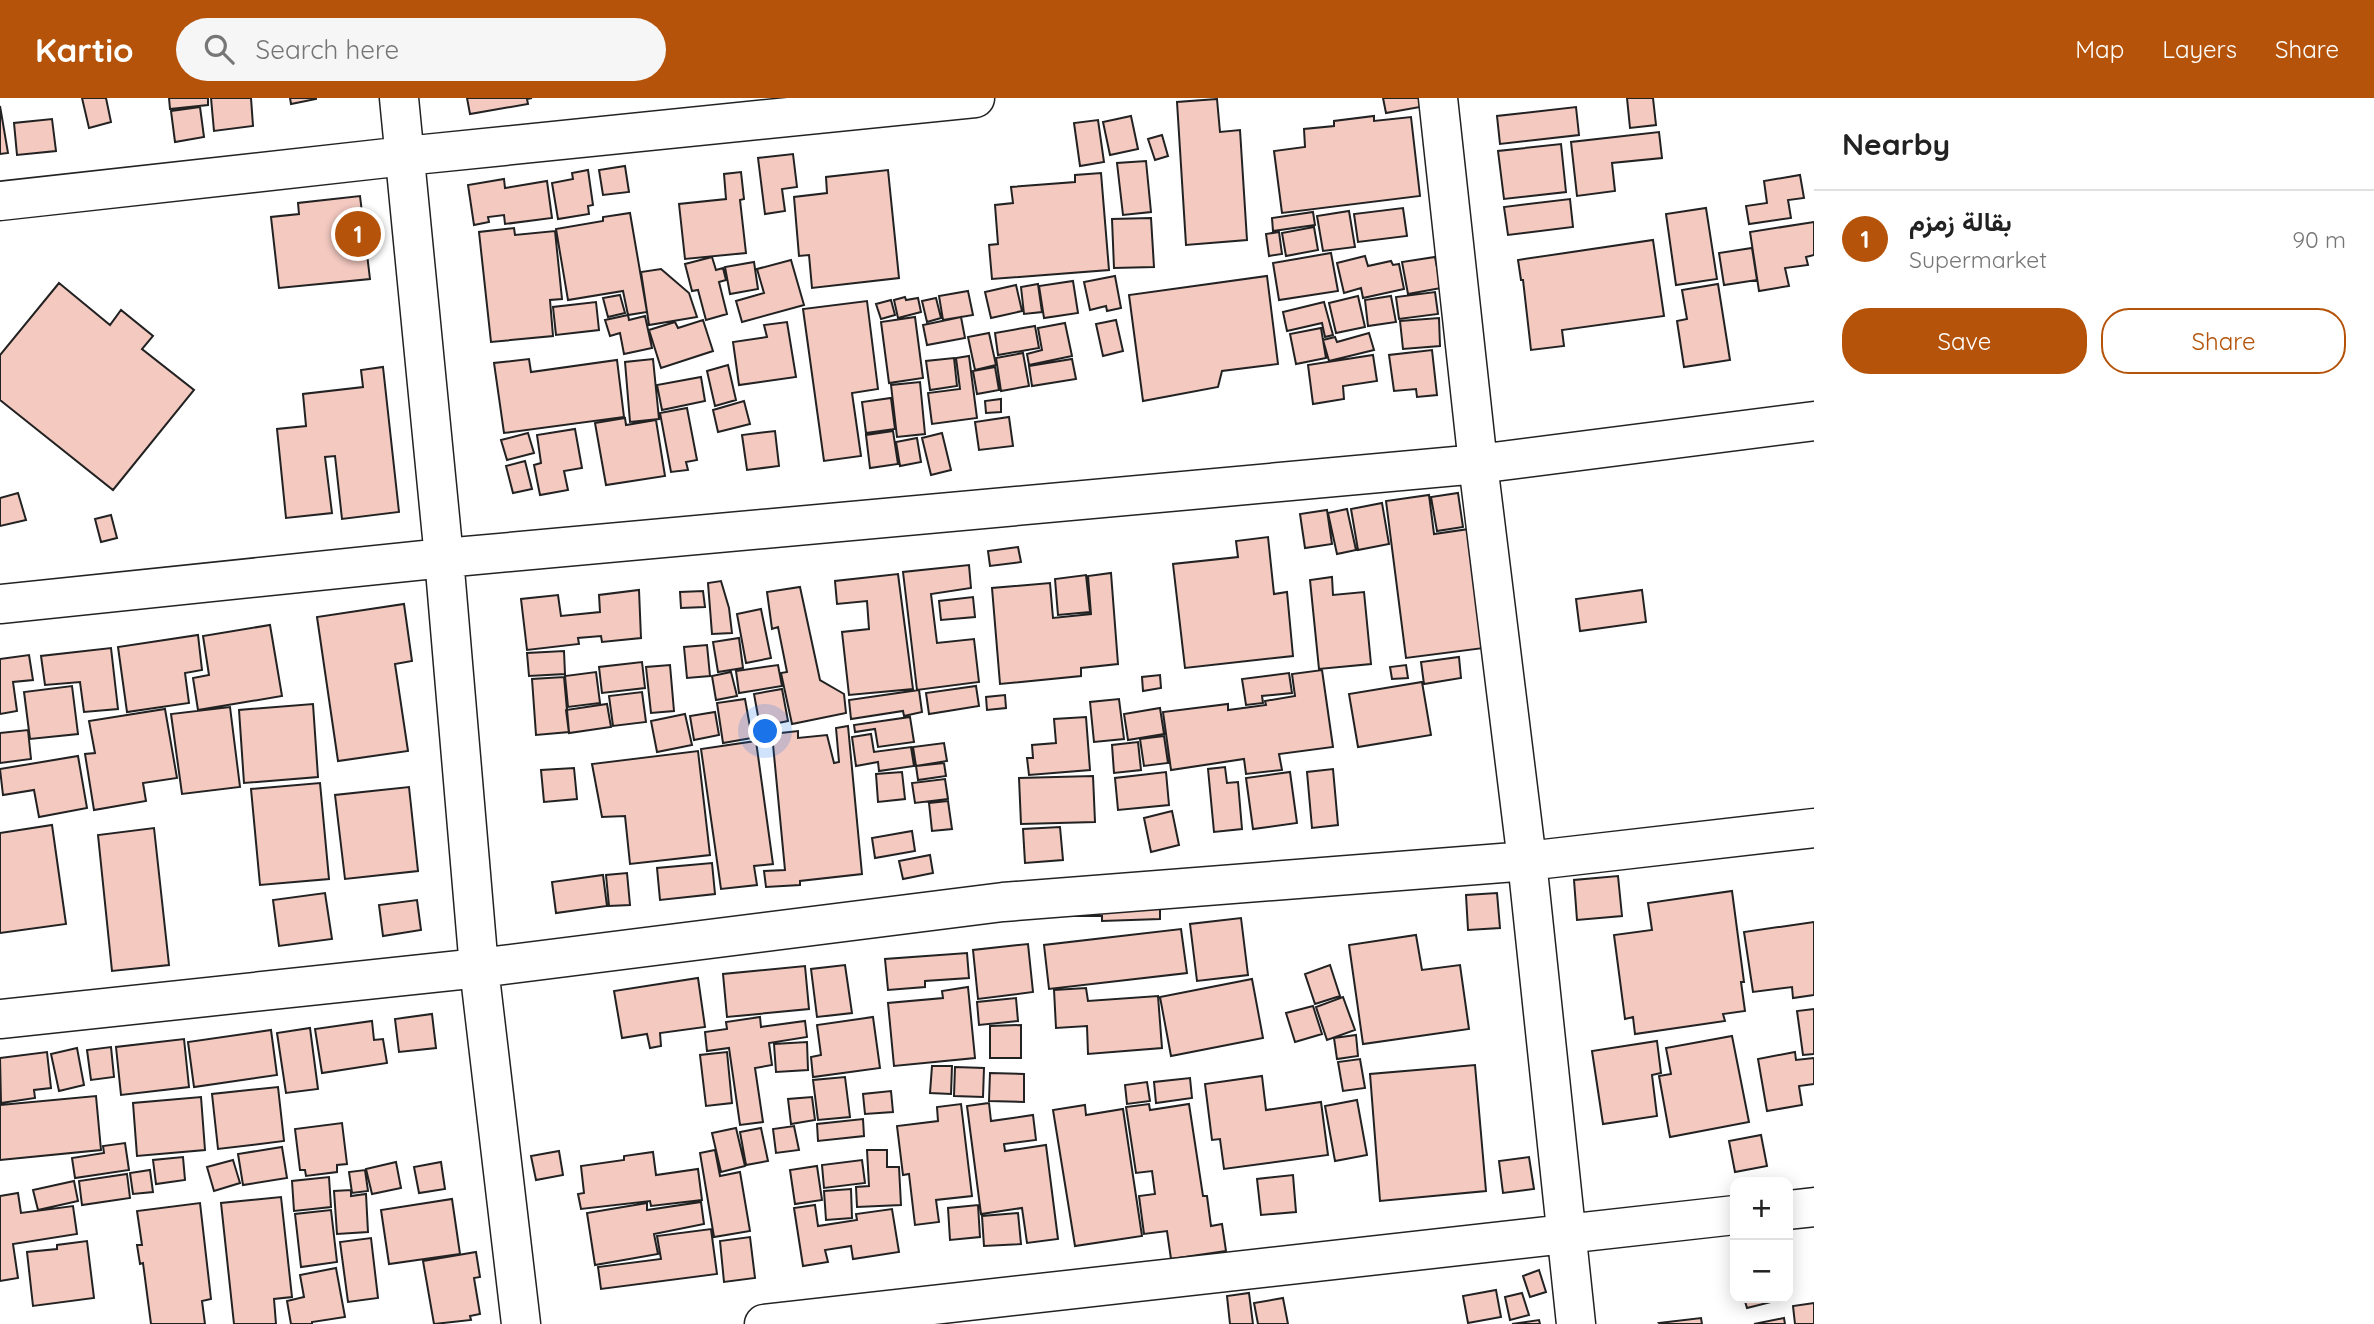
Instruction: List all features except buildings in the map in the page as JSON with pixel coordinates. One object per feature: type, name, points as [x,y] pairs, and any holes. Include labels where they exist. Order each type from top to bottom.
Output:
[{"type":"street","points":[[399,98],[444,558],[478,968],[521,1324]]},
{"type":"street","points":[[0,201],[405,156],[975,98]]},
{"type":"street","points":[[1438,98],[1478,464],[1527,861],[1576,1324]]},
{"type":"street","points":[[0,604],[444,558],[1478,464],[1814,421]]},
{"type":"street","points":[[0,1020],[478,968],[1003,902],[1527,861],[1814,828]]},
{"type":"street","points":[[1793,1209],[1814,1207]]},
{"type":"street","points":[[764,1324],[1730,1216]]},
{"type":"place","name":"بقالة زمزم","points":[[358,234]]}]
